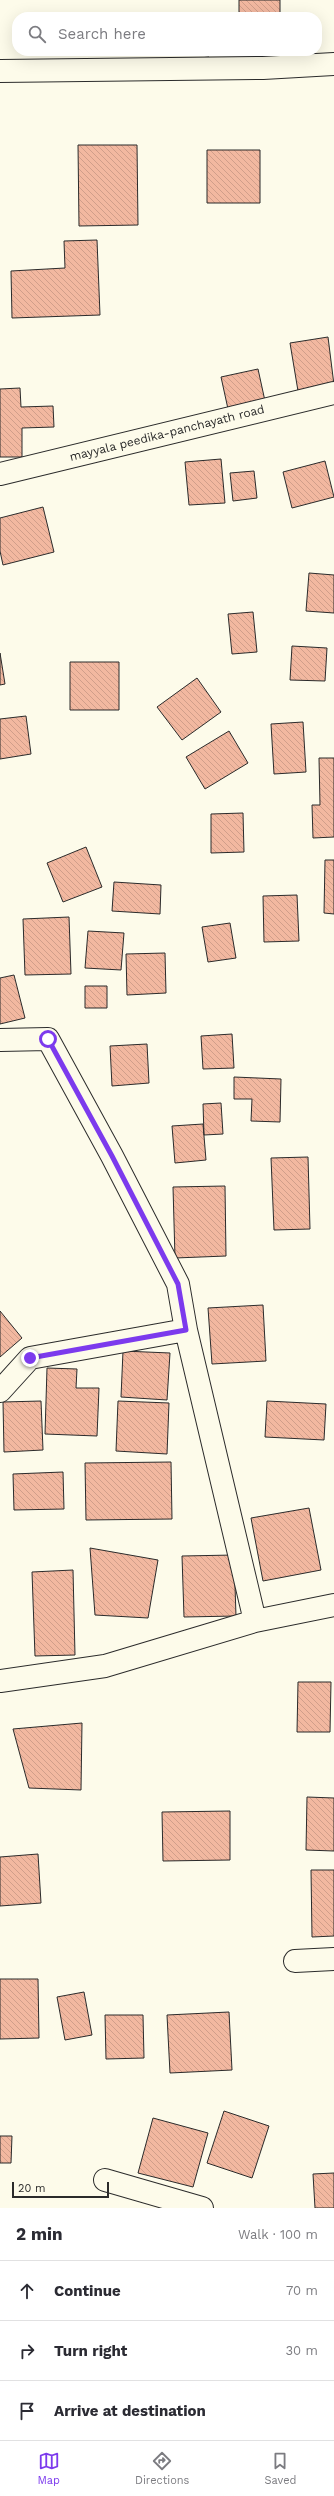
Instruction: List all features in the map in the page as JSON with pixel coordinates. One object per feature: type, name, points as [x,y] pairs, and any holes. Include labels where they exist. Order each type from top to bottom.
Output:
[{"type":"street","points":[[0,71],[263,68],[334,64]]},
{"type":"street","name":"mayyala peedika-panchayath road","points":[[0,474],[334,393]]},
{"type":"street","points":[[0,1040],[48,1039],[112,1156],[178,1284],[186,1330],[255,1621]]},
{"type":"street","points":[[0,1391],[30,1358],[186,1330]]},
{"type":"street","points":[[0,1681],[105,1666],[255,1621],[334,1605]]},
{"type":"street","points":[[294,1961],[334,1959]]},
{"type":"street","points":[[105,2180],[202,2208]]},
{"type":"building","points":[[239,0],[280,0],[280,12],[239,12]]},
{"type":"building","points":[[78,145],[137,145],[138,225],[79,226]]},
{"type":"building","points":[[207,150],[260,150],[260,203],[207,203]]},
{"type":"building","points":[[97,240],[100,315],[12,318],[11,271],[65,268],[64,241]]},
{"type":"building","points":[[328,337],[334,385],[298,391],[290,343]]},
{"type":"building","points":[[258,369],[265,401],[228,409],[221,377]]},
{"type":"building","points":[[20,388],[21,407],[53,406],[54,427],[22,428],[22,457],[0,457],[0,389]]},
{"type":"building","points":[[221,459],[225,503],[189,505],[185,462]]},
{"type":"building","points":[[325,461],[334,497],[292,508],[283,472]]},
{"type":"building","points":[[254,471],[257,498],[233,501],[230,473]]},
{"type":"building","points":[[43,507],[54,552],[3,565],[0,551],[0,518]]},
{"type":"building","points":[[309,573],[334,575],[334,613],[306,611]]},
{"type":"building","points":[[253,612],[257,652],[232,654],[228,614]]},
{"type":"building","points":[[292,646],[327,648],[325,681],[290,680]]},
{"type":"building","points":[[0,653],[5,684],[0,685]]},
{"type":"building","points":[[70,662],[119,662],[119,710],[70,710]]},
{"type":"building","points":[[197,678],[221,712],[182,740],[157,707]]},
{"type":"building","points":[[26,716],[31,754],[0,759],[0,719]]},
{"type":"building","points":[[303,722],[306,772],[274,774],[271,724]]},
{"type":"building","points":[[229,731],[248,763],[205,789],[186,757]]},
{"type":"building","points":[[319,758],[334,758],[334,837],[313,838],[312,805],[320,805]]},
{"type":"building","points":[[243,813],[244,852],[211,853],[211,814]]},
{"type":"building","points":[[86,847],[102,887],[63,902],[47,863]]},
{"type":"building","points":[[325,860],[334,860],[334,914],[324,913]]},
{"type":"building","points":[[114,882],[161,885],[160,914],[112,911]]},
{"type":"building","points":[[297,895],[299,941],[264,942],[263,896]]},
{"type":"building","points":[[69,917],[71,974],[25,975],[23,919]]},
{"type":"building","points":[[230,923],[236,958],[208,962],[202,927]]},
{"type":"building","points":[[88,931],[124,933],[121,970],[85,968]]},
{"type":"building","points":[[165,953],[166,993],[127,995],[126,954]]},
{"type":"building","points":[[14,975],[25,1018],[0,1024],[0,978]]},
{"type":"building","points":[[85,986],[107,986],[107,1008],[85,1008]]},
{"type":"building","points":[[232,1034],[234,1068],[203,1069],[201,1036]]},
{"type":"building","points":[[147,1044],[149,1083],[112,1086],[110,1046]]},
{"type":"building","points":[[234,1077],[281,1079],[280,1122],[251,1121],[252,1099],[234,1099]]},
{"type":"building","points":[[221,1103],[223,1134],[204,1135],[203,1104]]},
{"type":"building","points":[[203,1124],[206,1160],[175,1163],[172,1126]]},
{"type":"building","points":[[308,1157],[310,1229],[274,1230],[271,1158]]},
{"type":"building","points":[[225,1186],[226,1256],[175,1258],[173,1187]]},
{"type":"building","points":[[263,1305],[266,1361],[212,1364],[208,1308]]},
{"type":"building","points":[[0,1311],[22,1338],[0,1357]]},
{"type":"building","points":[[123,1351],[170,1353],[167,1400],[121,1397]]},
{"type":"building","points":[[47,1368],[77,1369],[76,1388],[99,1388],[97,1436],[45,1434]]},
{"type":"building","points":[[41,1401],[43,1450],[4,1452],[3,1402]]},
{"type":"building","points":[[118,1401],[169,1403],[167,1454],[116,1451]]},
{"type":"building","points":[[267,1401],[326,1404],[324,1440],[265,1437]]},
{"type":"building","points":[[171,1462],[172,1519],[86,1520],[85,1463]]},
{"type":"building","points":[[63,1472],[64,1509],[14,1510],[13,1474]]},
{"type":"building","points":[[309,1508],[321,1570],[263,1581],[251,1518]]},
{"type":"building","points":[[90,1548],[158,1560],[148,1618],[95,1615]]},
{"type":"building","points":[[234,1555],[236,1616],[184,1617],[182,1556]]},
{"type":"building","points":[[73,1570],[75,1655],[35,1656],[32,1572]]},
{"type":"building","points":[[298,1682],[331,1682],[330,1732],[297,1732]]},
{"type":"building","points":[[82,1723],[81,1790],[29,1788],[13,1729]]},
{"type":"building","points":[[307,1797],[334,1798],[334,1851],[306,1850]]},
{"type":"building","points":[[230,1811],[230,1860],[163,1861],[162,1812]]},
{"type":"building","points":[[38,1854],[41,1903],[0,1906],[0,1857]]},
{"type":"building","points":[[311,1870],[334,1870],[334,1936],[312,1937]]},
{"type":"building","points":[[0,1979],[38,1979],[39,2038],[0,2039]]},
{"type":"building","points":[[84,1992],[92,2035],[65,2040],[57,1997]]},
{"type":"building","points":[[229,2012],[232,2070],[170,2073],[167,2015]]},
{"type":"building","points":[[105,2015],[143,2015],[144,2058],[106,2059]]},
{"type":"building","points":[[224,2111],[269,2126],[252,2178],[207,2163]]},
{"type":"building","points":[[153,2118],[208,2133],[193,2187],[138,2173]]},
{"type":"building","points":[[0,2136],[12,2136],[11,2163],[0,2163]]},
{"type":"building","points":[[334,2173],[334,2208],[315,2208],[313,2174]]},
{"type":"route","points":[[30,1358],[186,1330],[178,1284],[112,1156],[48,1039]]}]
